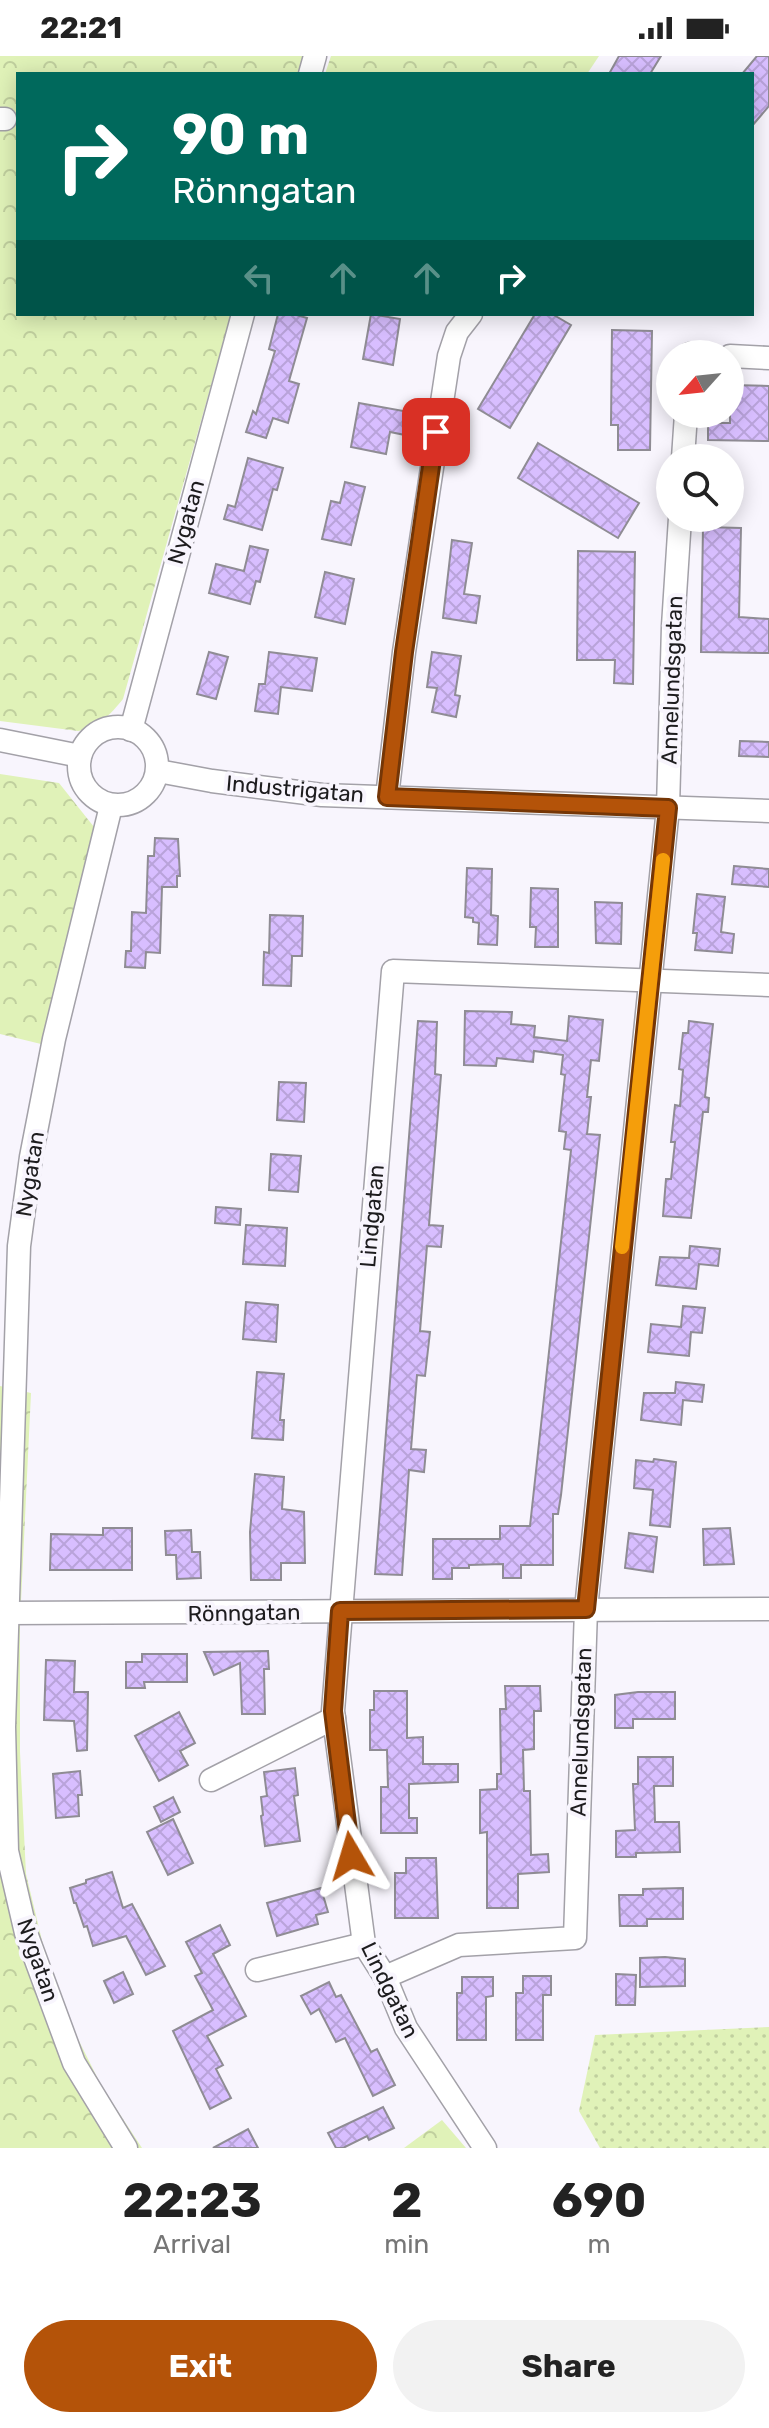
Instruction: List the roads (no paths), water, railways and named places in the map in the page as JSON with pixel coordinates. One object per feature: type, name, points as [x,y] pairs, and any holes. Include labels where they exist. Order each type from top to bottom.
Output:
[{"type":"street","name":"Nygatan","points":[[131,730],[242,316]]},
{"type":"street","points":[[387,797],[404,652],[449,356],[457,332],[469,316]]},
{"type":"street","points":[[744,357],[769,358]]},
{"type":"street","name":"Annelundsgatan","points":[[385,1977],[459,1945],[575,1938],[586,1609],[668,808],[679,532]]},
{"type":"street","points":[[131,730],[140,732],[152,743],[158,758],[158,771],[148,792],[139,800],[111,806],[93,799],[78,771],[86,743],[99,731],[131,730]]},
{"type":"street","points":[[0,740],[80,756]]},
{"type":"street","name":"Industrigatan","points":[[158,771],[322,795],[769,811]]},
{"type":"street","name":"Nygatan","points":[[111,806],[54,1039],[31,1157],[19,1246],[4,1727],[7,1851],[26,1933],[74,2063],[126,2148]]},
{"type":"street","name":"Lindgatan","points":[[485,2148],[406,2028],[385,1977],[364,1944],[334,1718],[340,1611],[393,971],[652,979]]},
{"type":"street","points":[[652,979],[769,985]]},
{"type":"street","name":"Rönngatan","points":[[7,1613],[769,1609]]},
{"type":"street","points":[[211,1780],[334,1718]]},
{"type":"street","points":[[257,1970],[364,1944]]}]
